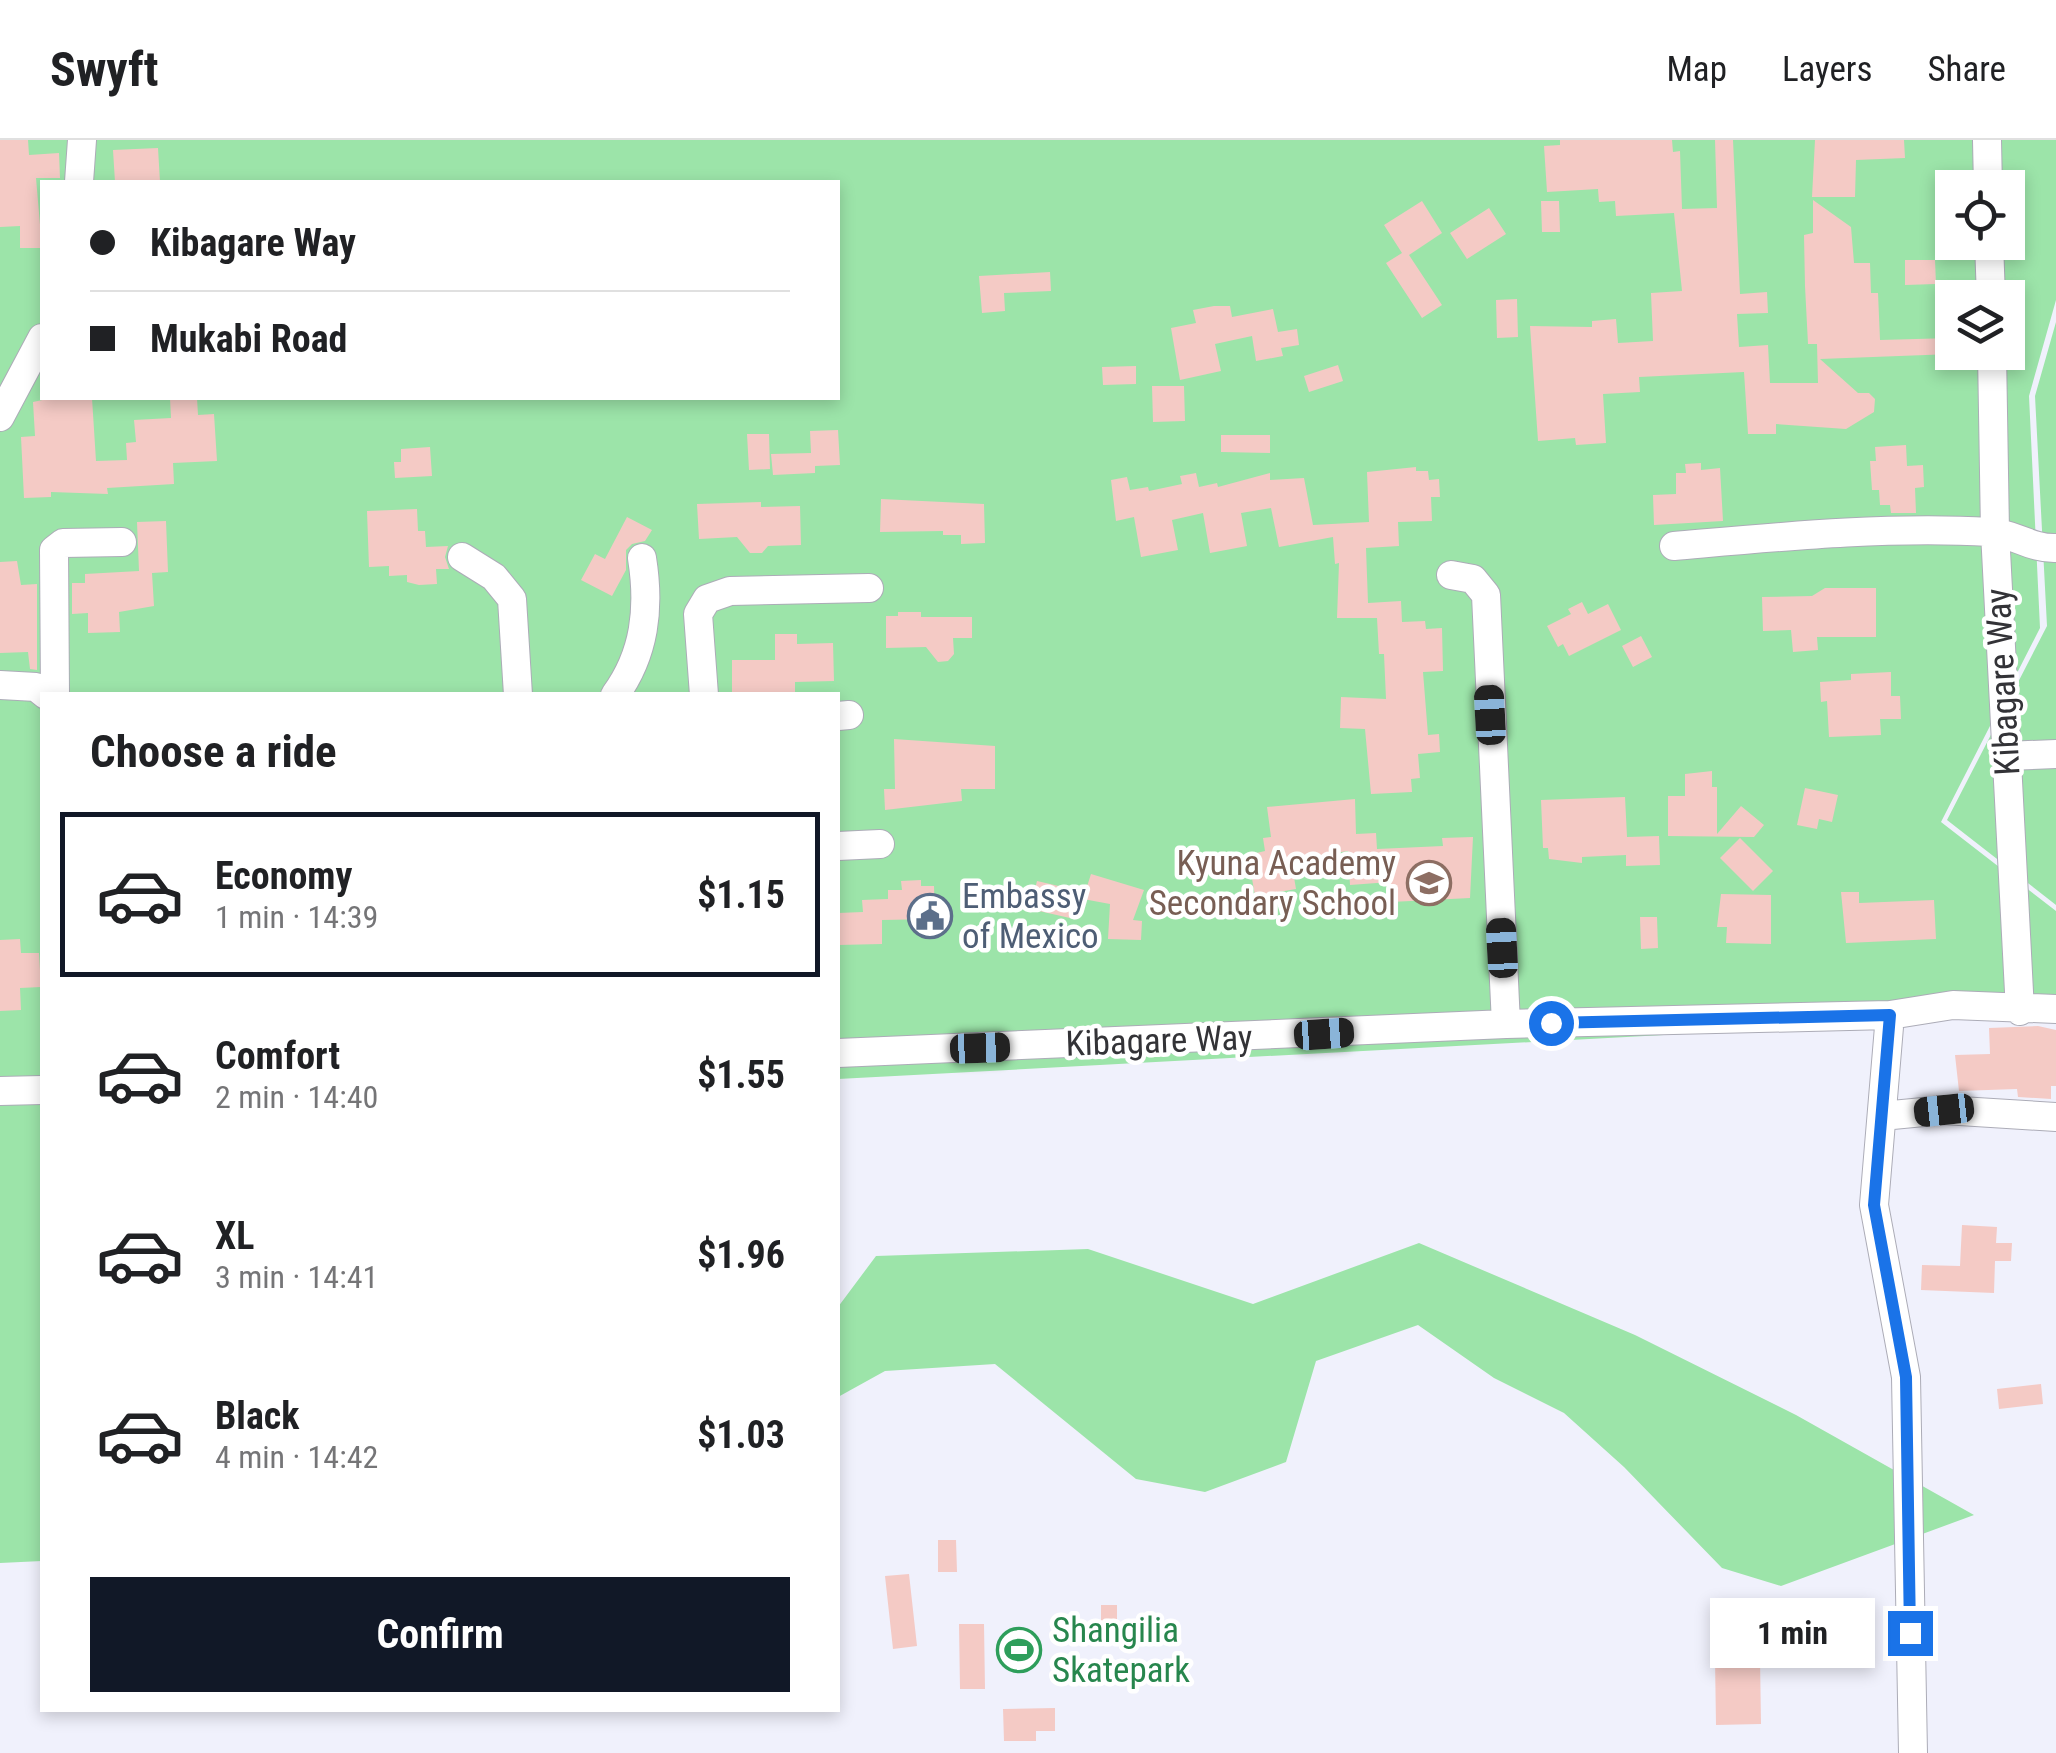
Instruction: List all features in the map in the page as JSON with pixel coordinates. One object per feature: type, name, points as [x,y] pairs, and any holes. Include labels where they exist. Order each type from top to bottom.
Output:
[{"type":"street","points":[[79,180],[82,140]]},
{"type":"street","points":[[1986,140],[1987,170]]},
{"type":"street","points":[[0,416],[40,342]]},
{"type":"street","name":"Kibagare Way","points":[[1992,370],[1994,532],[2020,1011]]},
{"type":"street","points":[[1674,546],[1798,535],[1994,532],[2036,548],[2056,548]]},
{"type":"street","points":[[55,692],[54,550],[63,543],[122,542]]},
{"type":"street","points":[[462,557],[494,577],[512,599],[518,692]]},
{"type":"street","points":[[617,692],[634,669],[649,598],[642,558]]},
{"type":"street","points":[[1450,575],[1473,579],[1486,595],[1506,1024]]},
{"type":"street","points":[[704,692],[698,614],[706,599],[730,592],[869,588]]},
{"type":"street","points":[[0,686],[36,686],[43,692]]},
{"type":"street","points":[[2006,756],[2056,754]]},
{"type":"street","points":[[840,846],[880,844]]},
{"type":"street","name":"Kibagare Way","points":[[840,1054],[1506,1024],[1890,1015],[1953,1006],[2056,1010]]},
{"type":"street","points":[[1890,1015],[1874,1205],[1906,1377],[1913,1753]]},
{"type":"street","points":[[0,1092],[40,1090]]},
{"type":"street","points":[[1882,1116],[1944,1110],[2056,1117]]},
{"type":"green space","points":[[0,140],[2056,140],[2056,300],[2029,396],[2040,628],[1941,822],[2056,911],[2056,1014],[840,1079],[840,692],[40,692],[40,1561],[0,1563]]},
{"type":"green space","points":[[2056,322],[2056,905],[1947,820],[2047,626],[2035,396]]},
{"type":"green space","points":[[1419,1243],[1635,1335],[1796,1415],[1974,1515],[1781,1586],[1722,1568],[1624,1467],[1564,1413],[1494,1378],[1418,1325],[1316,1361],[1286,1462],[1205,1492],[1136,1479],[995,1364],[885,1371],[840,1396],[840,1304],[876,1256],[1088,1249],[1253,1304]]},
{"type":"building","points":[[0,140],[28,140],[29,155],[59,153],[60,178],[36,178],[40,248],[20,248],[20,226],[0,227]]},
{"type":"building","points":[[1560,140],[1672,140],[1673,152],[1680,151],[1682,209],[1717,208],[1715,140],[1733,140],[1740,294],[1767,292],[1768,313],[1737,314],[1739,347],[1768,345],[1770,383],[1818,383],[1817,344],[1808,344],[1805,286],[1804,235],[1813,233],[1813,200],[1851,227],[1854,263],[1870,263],[1871,293],[1878,293],[1880,340],[1935,338],[1935,355],[1820,359],[1858,393],[1869,393],[1875,399],[1874,412],[1846,429],[1776,424],[1776,434],[1748,434],[1744,372],[1639,377],[1640,392],[1603,394],[1606,443],[1576,445],[1575,438],[1538,441],[1530,326],[1592,327],[1592,321],[1616,319],[1618,343],[1653,341],[1651,293],[1682,291],[1674,213],[1616,216],[1615,201],[1599,202],[1598,189],[1547,192],[1544,146],[1560,145]]},
{"type":"building","points":[[1815,140],[1904,140],[1905,158],[1856,160],[1855,197],[1812,197]]},
{"type":"building","points":[[158,148],[160,180],[115,180],[113,150]]},
{"type":"building","points":[[1422,201],[1442,233],[1409,255],[1442,305],[1422,318],[1386,263],[1402,253],[1384,225]]},
{"type":"building","points":[[1541,201],[1559,201],[1560,232],[1542,232]]},
{"type":"building","points":[[1489,208],[1506,234],[1467,259],[1450,233]]},
{"type":"building","points":[[1905,260],[1935,260],[1935,284],[1905,285]]},
{"type":"building","points":[[1050,272],[1051,291],[1004,293],[1005,311],[982,313],[979,276]]},
{"type":"building","points":[[1517,299],[1518,337],[1497,338],[1496,300]]},
{"type":"building","points":[[1230,306],[1232,317],[1273,309],[1278,332],[1297,329],[1299,345],[1281,348],[1283,356],[1256,361],[1252,336],[1215,344],[1221,371],[1180,380],[1171,328],[1196,323],[1193,310]]},
{"type":"building","points":[[1338,365],[1343,381],[1309,392],[1304,376]]},
{"type":"building","points":[[1136,366],[1136,384],[1103,385],[1102,367]]},
{"type":"building","points":[[1152,386],[1184,386],[1185,421],[1153,422]]},
{"type":"building","points":[[92,400],[96,461],[127,460],[126,443],[136,442],[134,420],[171,418],[170,400],[197,400],[198,415],[214,414],[217,461],[173,463],[174,484],[107,488],[108,494],[51,492],[51,497],[24,498],[21,437],[35,436],[33,402]]},
{"type":"building","points":[[838,430],[840,465],[815,466],[815,473],[773,475],[771,454],[811,453],[810,431]]},
{"type":"building","points":[[747,434],[769,434],[770,469],[749,470]]},
{"type":"building","points":[[1221,435],[1270,435],[1270,453],[1221,452]]},
{"type":"building","points":[[1906,445],[1907,466],[1923,465],[1924,487],[1915,488],[1916,513],[1891,513],[1890,505],[1880,505],[1879,490],[1872,490],[1870,461],[1876,461],[1875,447]]},
{"type":"building","points":[[430,447],[432,476],[395,478],[394,462],[401,462],[401,449]]},
{"type":"building","points":[[1701,463],[1701,470],[1720,468],[1723,521],[1654,525],[1653,495],[1676,494],[1676,473],[1686,473],[1685,464]]},
{"type":"building","points":[[1416,467],[1416,471],[1428,471],[1429,480],[1439,479],[1440,497],[1431,497],[1432,521],[1398,522],[1399,546],[1366,548],[1368,603],[1401,601],[1402,622],[1425,621],[1426,629],[1442,628],[1443,671],[1423,672],[1428,735],[1439,734],[1440,752],[1418,754],[1420,778],[1411,779],[1412,792],[1371,794],[1365,729],[1340,728],[1341,697],[1386,699],[1384,654],[1379,654],[1377,618],[1337,618],[1339,563],[1335,564],[1333,537],[1279,547],[1271,508],[1241,513],[1247,546],[1210,553],[1203,513],[1172,520],[1178,550],[1141,557],[1134,517],[1116,521],[1111,480],[1127,477],[1130,490],[1148,487],[1149,491],[1182,484],[1180,476],[1196,473],[1199,487],[1217,483],[1218,487],[1270,473],[1270,480],[1304,478],[1313,525],[1369,522],[1367,472]]},
{"type":"building","points":[[881,499],[984,504],[985,543],[961,544],[961,535],[943,535],[943,531],[880,532]]},
{"type":"building","points":[[761,502],[761,507],[800,506],[801,545],[768,546],[762,553],[750,553],[737,537],[699,539],[697,504]]},
{"type":"building","points":[[417,509],[418,531],[425,531],[426,547],[448,546],[445,557],[449,569],[436,569],[437,584],[407,582],[407,575],[389,576],[389,566],[369,567],[367,511]]},
{"type":"building","points":[[627,517],[652,530],[645,541],[626,550],[626,570],[612,596],[581,580],[595,554],[605,559]]},
{"type":"building","points":[[166,521],[168,572],[152,573],[154,606],[119,612],[120,632],[88,633],[88,613],[72,614],[72,583],[85,583],[85,574],[139,571],[137,522]]},
{"type":"building","points":[[17,561],[21,585],[37,584],[37,670],[30,669],[28,652],[0,653],[0,562]]},
{"type":"building","points":[[1825,588],[1876,588],[1876,637],[1817,637],[1818,650],[1793,652],[1791,630],[1763,631],[1762,597],[1812,596]]},
{"type":"building","points":[[1582,602],[1588,614],[1608,604],[1621,630],[1569,656],[1563,644],[1558,647],[1547,626],[1571,614],[1568,609]]},
{"type":"building","points":[[898,612],[921,612],[921,617],[972,617],[972,638],[953,638],[954,654],[948,661],[938,662],[926,647],[886,648],[886,616],[898,616]]},
{"type":"building","points":[[775,634],[797,634],[797,644],[833,643],[834,681],[795,682],[795,692],[732,692],[732,660],[775,660]]},
{"type":"building","points":[[1641,636],[1652,657],[1633,667],[1622,646]]},
{"type":"building","points":[[1891,672],[1891,696],[1900,696],[1901,719],[1880,719],[1881,735],[1829,737],[1827,701],[1821,702],[1820,682],[1851,680],[1851,674]]},
{"type":"building","points":[[894,739],[995,746],[995,789],[961,789],[962,801],[885,810],[884,789],[895,789]]},
{"type":"building","points":[[1712,771],[1712,787],[1717,787],[1717,834],[1741,806],[1764,825],[1754,837],[1668,836],[1668,796],[1685,796],[1685,774]]},
{"type":"building","points":[[1805,788],[1838,795],[1832,822],[1819,819],[1817,829],[1797,825]]},
{"type":"building","points":[[1625,797],[1627,837],[1659,836],[1660,865],[1626,866],[1626,855],[1582,857],[1582,863],[1549,859],[1548,848],[1543,848],[1541,800]]},
{"type":"building","points":[[1355,799],[1356,834],[1376,833],[1377,849],[1443,846],[1442,838],[1473,837],[1470,898],[1391,902],[1390,882],[1350,885],[1348,851],[1291,860],[1296,889],[1255,896],[1248,855],[1265,851],[1263,838],[1271,837],[1267,807]]},
{"type":"building","points":[[1740,838],[1773,871],[1753,891],[1720,858]]},
{"type":"building","points":[[1091,874],[1144,890],[1133,920],[1142,921],[1141,940],[1108,939],[1110,904],[1083,899]]},
{"type":"building","points":[[921,880],[921,886],[934,886],[935,919],[882,920],[882,944],[840,945],[840,913],[863,912],[862,900],[888,899],[888,890],[902,890],[901,881]]},
{"type":"building","points":[[1037,881],[1076,890],[1070,918],[1030,909]]},
{"type":"building","points":[[1841,892],[1859,892],[1859,903],[1934,900],[1936,939],[1846,943]]},
{"type":"building","points":[[1721,894],[1771,895],[1771,944],[1726,943],[1727,927],[1717,927]]},
{"type":"building","points":[[1640,917],[1657,917],[1658,948],[1641,949]]},
{"type":"building","points":[[20,939],[21,953],[39,953],[40,987],[20,988],[21,1010],[0,1011],[0,940]]},
{"type":"building","points":[[2038,1026],[2056,1030],[2056,1086],[2051,1086],[2051,1099],[2018,1097],[2017,1089],[1959,1091],[1955,1055],[1990,1054],[1989,1028]]},
{"type":"building","points":[[1962,1225],[1997,1227],[1996,1243],[2012,1243],[2011,1261],[1995,1261],[1994,1293],[1921,1290],[1922,1265],[1960,1266]]},
{"type":"building","points":[[2041,1384],[2043,1404],[1999,1409],[1997,1389]]},
{"type":"building","points":[[938,1540],[956,1540],[957,1572],[938,1572]]},
{"type":"building","points":[[909,1574],[917,1646],[893,1649],[885,1576]]},
{"type":"building","points":[[1101,1605],[1117,1605],[1117,1636],[1101,1636]]},
{"type":"building","points":[[959,1624],[984,1624],[985,1689],[960,1689]]},
{"type":"building","points":[[1760,1658],[1761,1724],[1716,1725],[1715,1659]]},
{"type":"building","points":[[1055,1708],[1055,1731],[1036,1731],[1036,1741],[1004,1741],[1003,1709]]},
{"type":"place","name":"Kyuna Academy Secondary School","points":[[1429,883]]},
{"type":"place","name":"Embassy of Mexico","points":[[930,916]]},
{"type":"place","name":"Shangilia Skatepark","points":[[1019,1650]]},
{"type":"route","points":[[1551,1023],[1890,1015],[1874,1205],[1906,1377],[1910,1633]]}]
